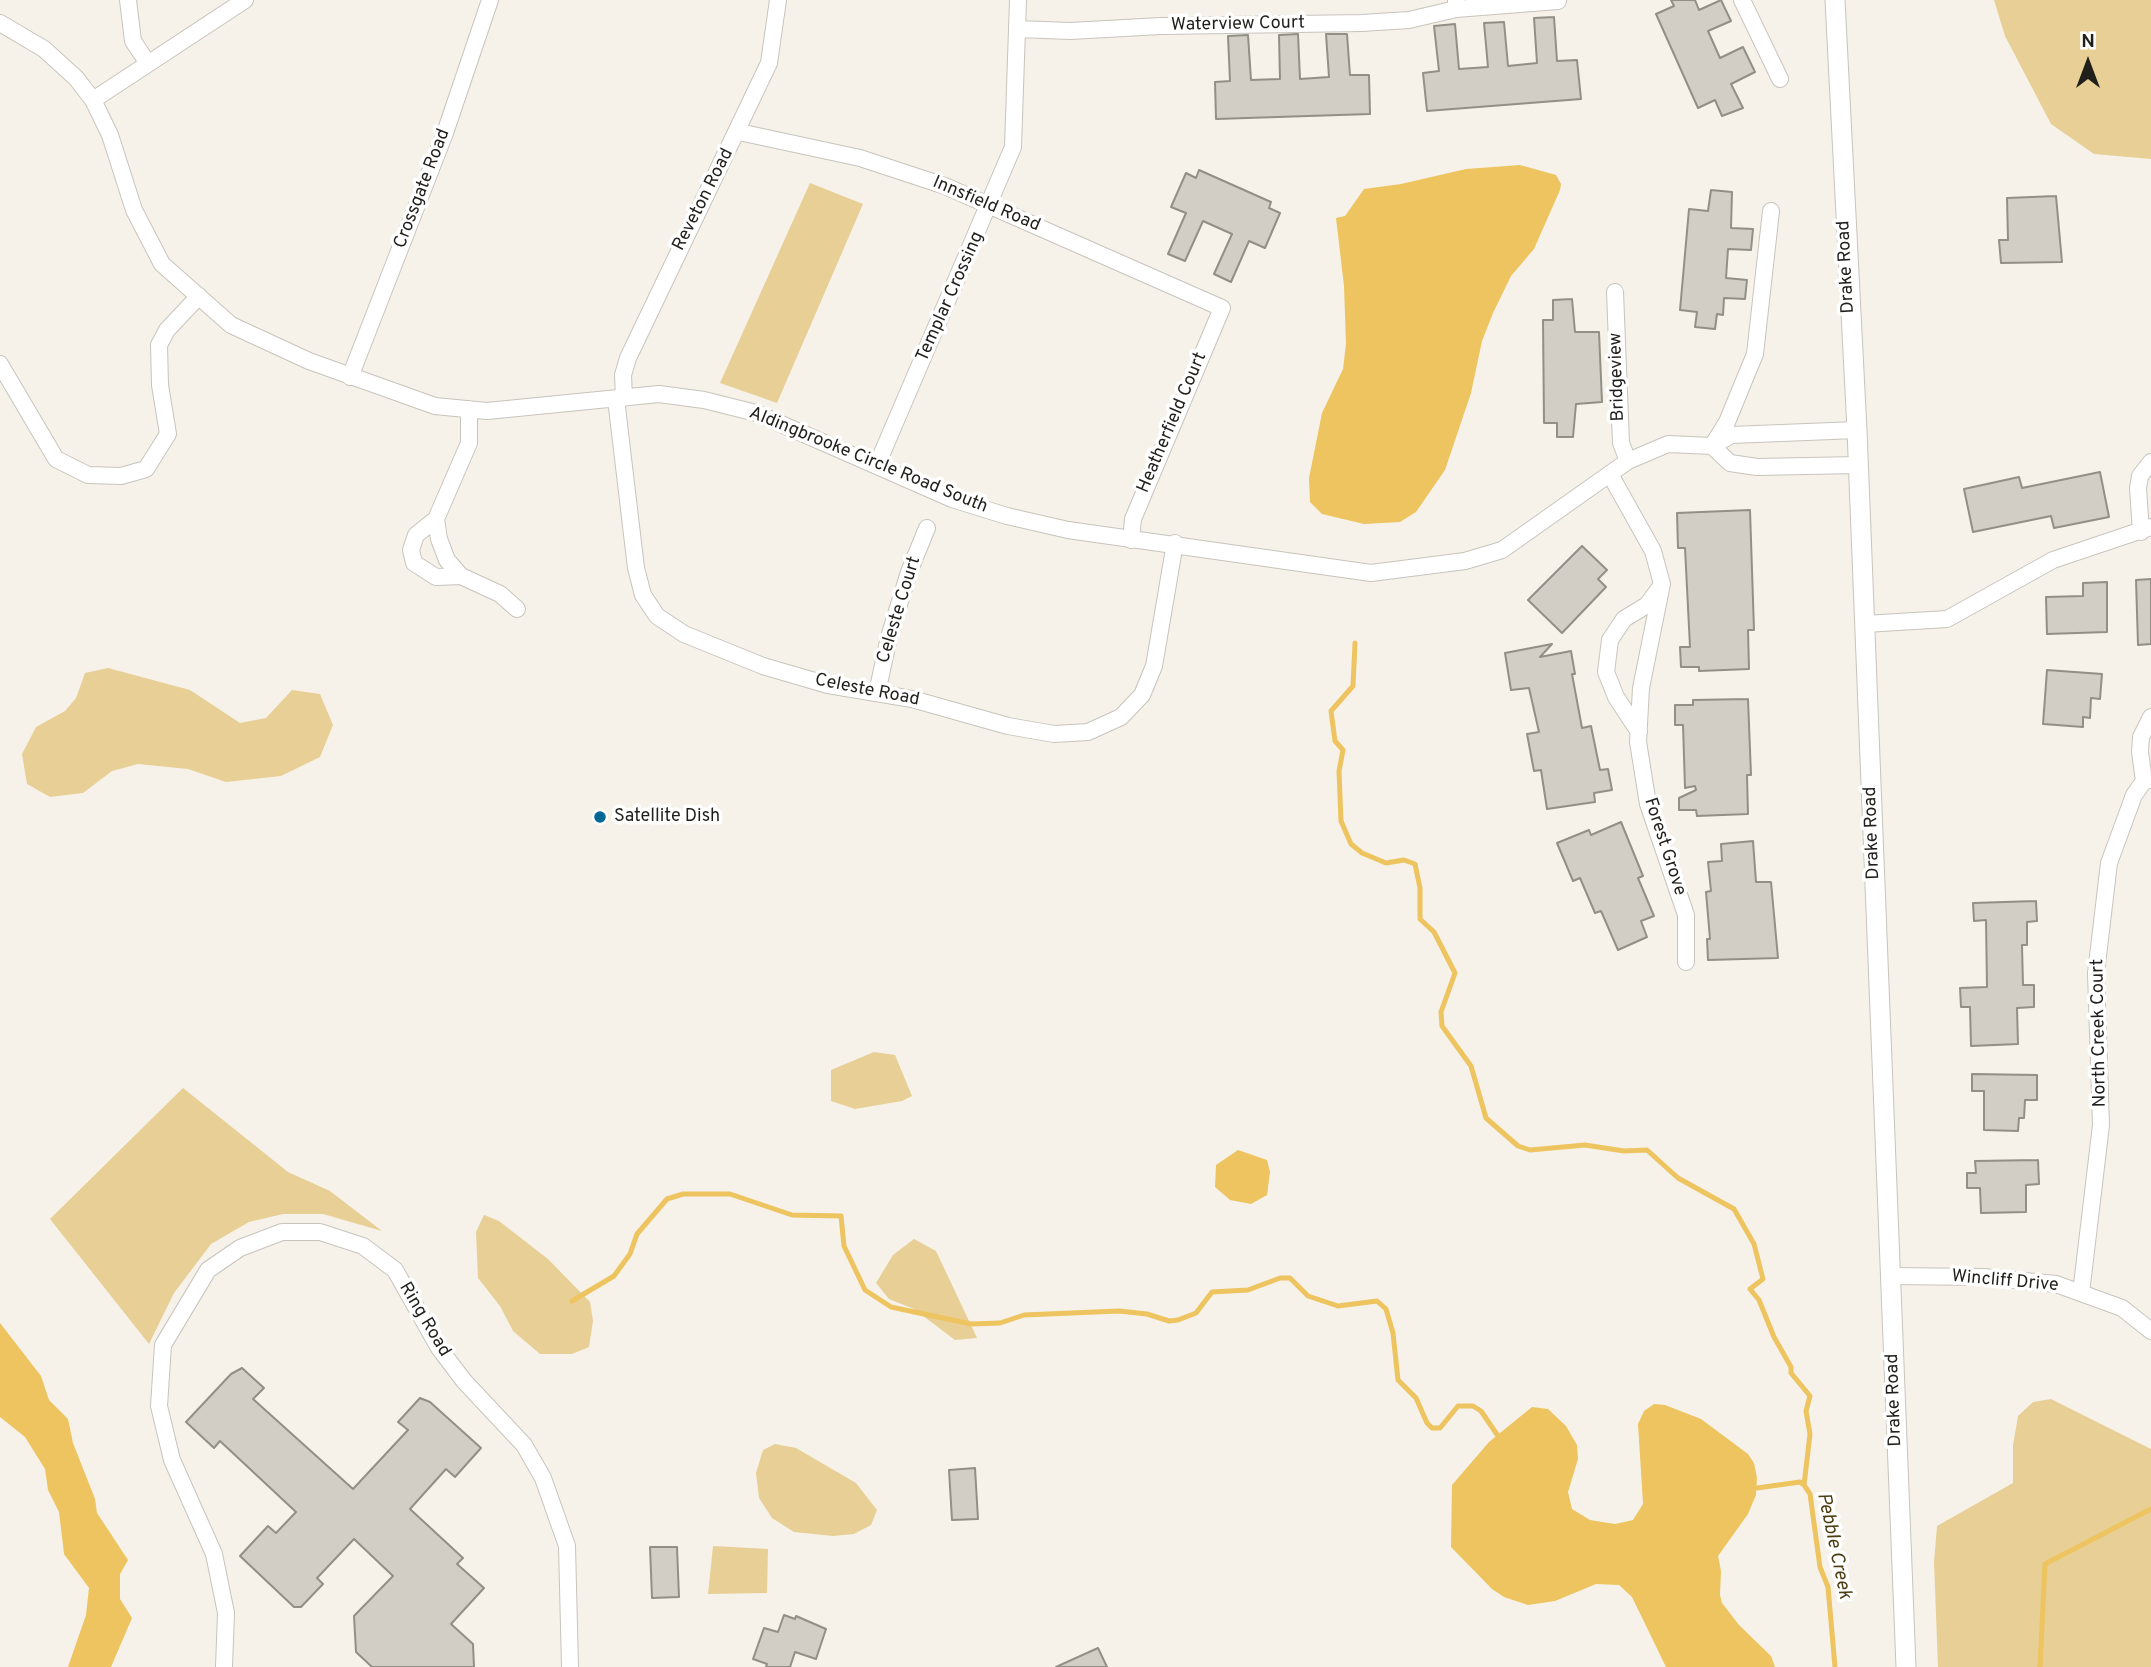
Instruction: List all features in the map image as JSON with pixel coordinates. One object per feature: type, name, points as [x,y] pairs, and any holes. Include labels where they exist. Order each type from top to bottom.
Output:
[{"type":"street","points":[[128,0],[133,41],[147,62]]},
{"type":"street","points":[[93,100],[245,0]]},
{"type":"street","name":"Crossgate Road","points":[[350,377],[445,132],[489,0]]},
{"type":"street","name":"Reveton Road","points":[[620,398],[628,358],[739,132],[769,63],[778,0]]},
{"type":"street","name":"Templar Crossing","points":[[877,464],[990,206],[1013,147],[1018,0]]},
{"type":"street","points":[[1742,0],[1780,79]]},
{"type":"street","name":"Drake Road","points":[[1835,0],[1857,430],[1906,1667]]},
{"type":"street","name":"Waterview Court","points":[[1018,29],[1070,31],[1161,26],[1362,23],[1409,20],[1456,5],[1558,1]]},
{"type":"street","name":"Aldingbrooke Circle Road South","points":[[0,23],[44,49],[76,78],[93,100],[110,135],[134,210],[162,264],[231,326],[350,377],[435,406],[498,410],[659,394],[704,400],[756,413],[952,499],[1007,516],[1130,540],[1175,543],[1371,573],[1426,568],[1465,561],[1502,550],[1611,476],[1628,461],[1668,444],[1712,446],[1731,435],[1857,430]]},
{"type":"street","name":"Innsfield Road","points":[[739,132],[860,158],[990,206],[1222,308]]},
{"type":"street","points":[[1771,211],[1755,354],[1727,422],[1712,446],[1730,463],[1758,467],[1858,466]]},
{"type":"street","name":"Bridgeview","points":[[1615,292],[1620,443],[1628,461]]},
{"type":"street","points":[[0,364],[55,458],[88,475],[121,476],[146,469],[168,434],[160,385],[159,345],[167,330],[199,296]]},
{"type":"street","name":"Heatherfield Court","points":[[1130,540],[1133,519],[1222,308]]},
{"type":"street","name":"Celeste Road","points":[[620,398],[636,568],[643,595],[657,616],[684,634],[763,666],[828,685],[877,693],[1054,734],[1088,732],[1121,718],[1142,695],[1154,666],[1175,543]]},
{"type":"street","points":[[461,576],[436,577],[414,563],[411,550],[416,536],[436,519],[469,443],[469,409]]},
{"type":"street","points":[[1865,624],[1947,619],[2053,560],[2146,530],[2138,499],[2140,476],[2151,462]]},
{"type":"street","name":"Forest Grove","points":[[1611,476],[1653,551],[1662,584],[1641,688],[1639,732],[1648,804],[1686,915],[1686,962]]},
{"type":"street","points":[[436,519],[439,539],[447,560],[461,576],[500,594],[517,610]]},
{"type":"street","name":"Celeste Court","points":[[877,693],[893,624],[927,528]]},
{"type":"street","name":"Forest Grove","points":[[1639,732],[1616,697],[1606,672],[1610,640],[1624,619],[1647,605],[1662,584]]},
{"type":"street","name":"North Creek Court","points":[[2081,1293],[2101,1125],[2096,972],[2109,863],[2134,795],[2148,781],[2140,752],[2141,737],[2151,718]]},
{"type":"street","name":"Ring Road","points":[[224,1667],[226,1613],[214,1554],[172,1460],[159,1406],[163,1345],[208,1270],[240,1248],[282,1232],[320,1232],[362,1246],[394,1270],[439,1349],[464,1381],[524,1445],[544,1478],[567,1546],[570,1667]]},
{"type":"street","name":"Wincliff Drive","points":[[1890,1276],[1983,1277],[2056,1284],[2122,1308],[2151,1331]]},
{"type":"shaded area","points":[[1994,0],[2151,0],[2151,159],[2094,154],[2051,124],[2005,36]]},
{"type":"shaded area","points":[[1520,165],[1556,175],[1561,184],[1560,190],[1534,249],[1511,276],[1493,313],[1482,341],[1471,393],[1445,470],[1416,512],[1400,522],[1364,524],[1322,514],[1310,502],[1309,478],[1322,413],[1343,369],[1346,344],[1344,286],[1336,218],[1345,216],[1364,189],[1401,184],[1466,169]]},
{"type":"shaded area","points":[[810,183],[863,204],[777,403],[720,383]]},
{"type":"shaded area","points":[[108,668],[190,690],[240,723],[266,718],[292,690],[320,694],[333,725],[320,757],[281,776],[226,782],[188,769],[138,764],[112,771],[83,793],[50,797],[27,784],[22,754],[36,727],[65,711],[76,698],[85,673]]},
{"type":"shaded area","points":[[874,1052],[895,1055],[912,1096],[902,1101],[855,1109],[831,1101],[831,1070]]},
{"type":"shaded area","points":[[183,1088],[288,1172],[330,1191],[382,1231],[323,1214],[283,1214],[249,1222],[211,1244],[174,1293],[149,1344],[50,1219]]},
{"type":"shaded area","points":[[1238,1150],[1267,1160],[1270,1172],[1267,1195],[1251,1204],[1230,1200],[1215,1187],[1216,1165]]},
{"type":"shaded area","points":[[484,1215],[499,1221],[548,1259],[590,1302],[593,1321],[589,1347],[572,1354],[540,1354],[513,1331],[500,1306],[478,1278],[476,1232]]},
{"type":"shaded area","points":[[914,1239],[936,1251],[977,1338],[955,1340],[914,1309],[889,1299],[876,1283],[893,1255]]},
{"type":"shaded area","points":[[0,1323],[41,1376],[49,1400],[68,1419],[73,1443],[95,1499],[97,1513],[128,1560],[120,1574],[120,1599],[132,1618],[111,1667],[68,1667],[86,1615],[89,1588],[64,1554],[59,1512],[48,1490],[45,1469],[25,1437],[0,1417]]},
{"type":"shaded area","points":[[2051,1399],[2151,1449],[2151,1667],[1938,1667],[1934,1562],[1937,1526],[2013,1483],[2013,1445],[2018,1416],[2033,1402]]},
{"type":"shaded area","points":[[1654,1404],[1665,1405],[1701,1419],[1748,1454],[1754,1463],[1756,1495],[1748,1514],[1718,1556],[1721,1571],[1720,1595],[1722,1603],[1739,1625],[1771,1656],[1775,1667],[1666,1667],[1632,1597],[1619,1585],[1596,1584],[1555,1601],[1528,1605],[1504,1597],[1492,1589],[1451,1547],[1452,1485],[1489,1442],[1532,1407],[1548,1409],[1566,1426],[1577,1445],[1578,1459],[1568,1492],[1572,1509],[1590,1520],[1615,1524],[1633,1520],[1643,1504],[1638,1424],[1644,1411]]},
{"type":"shaded area","points":[[775,1444],[796,1448],[856,1483],[877,1510],[871,1525],[854,1534],[833,1536],[794,1532],[772,1518],[759,1498],[756,1473],[763,1450]]},
{"type":"shaded area","points":[[713,1546],[768,1549],[767,1593],[708,1594]]},
{"type":"building","points":[[1671,0],[1695,0],[1699,10],[1721,0],[1731,21],[1708,31],[1720,58],[1743,47],[1755,72],[1731,84],[1743,108],[1722,116],[1715,100],[1698,108],[1656,14],[1674,6]]},
{"type":"building","points":[[1554,17],[1557,61],[1577,60],[1581,99],[1427,111],[1423,73],[1439,71],[1434,26],[1455,24],[1459,69],[1488,67],[1484,23],[1504,22],[1508,66],[1537,63],[1534,18]]},
{"type":"building","points":[[1298,34],[1300,79],[1329,77],[1326,34],[1347,34],[1350,75],[1369,75],[1370,114],[1216,119],[1215,82],[1230,81],[1228,36],[1248,35],[1251,80],[1280,79],[1279,35]]},
{"type":"building","points":[[1199,170],[1271,202],[1269,208],[1280,213],[1265,248],[1249,241],[1231,282],[1214,274],[1232,234],[1203,221],[1185,261],[1168,254],[1186,213],[1171,207],[1186,173],[1196,178]]},
{"type":"building","points":[[1711,190],[1732,192],[1731,228],[1753,229],[1751,250],[1728,249],[1726,278],[1747,280],[1745,299],[1724,298],[1723,315],[1717,314],[1715,329],[1695,327],[1697,312],[1680,310],[1689,209],[1708,211]]},
{"type":"building","points":[[2056,196],[2062,262],[2001,263],[1999,240],[2008,240],[2007,198]]},
{"type":"building","points":[[1572,299],[1575,332],[1599,332],[1602,402],[1576,404],[1573,437],[1557,437],[1557,423],[1544,423],[1543,320],[1553,320],[1553,300]]},
{"type":"building","points":[[2100,472],[2109,517],[2054,528],[2051,516],[1973,532],[1964,489],[2019,477],[2022,488]]},
{"type":"building","points":[[1750,510],[1754,630],[1748,630],[1749,669],[1699,671],[1699,667],[1681,667],[1680,647],[1690,647],[1685,548],[1678,548],[1677,513]]},
{"type":"building","points":[[1582,546],[1607,570],[1598,579],[1606,587],[1562,633],[1528,600]]},
{"type":"building","points":[[2151,579],[2151,644],[2138,645],[2136,580]]},
{"type":"building","points":[[2107,582],[2107,632],[2047,634],[2046,597],[2083,596],[2083,583]]},
{"type":"building","points":[[1552,644],[1540,657],[1571,651],[1575,674],[1572,674],[1582,728],[1591,726],[1600,770],[1608,769],[1612,790],[1594,793],[1595,802],[1547,809],[1541,770],[1534,771],[1527,734],[1539,732],[1529,688],[1511,690],[1505,653]]},
{"type":"building","points":[[2047,670],[2102,674],[2100,699],[2091,698],[2090,718],[2083,717],[2083,727],[2043,724]]},
{"type":"building","points":[[1748,699],[1751,775],[1747,775],[1748,814],[1697,816],[1696,810],[1679,810],[1679,798],[1696,790],[1695,786],[1685,788],[1683,725],[1675,725],[1675,705],[1693,705],[1693,700]]},
{"type":"building","points":[[1621,822],[1643,876],[1638,878],[1654,916],[1641,921],[1647,937],[1618,950],[1601,911],[1595,913],[1580,878],[1573,881],[1557,843],[1589,830],[1591,835]]},
{"type":"building","points":[[1753,841],[1756,882],[1771,882],[1778,958],[1708,960],[1707,939],[1710,939],[1706,892],[1711,891],[1708,862],[1722,861],[1721,844]]},
{"type":"building","points":[[2036,901],[2037,921],[2027,922],[2027,945],[2022,945],[2023,985],[2034,985],[2034,1007],[2017,1008],[2018,1044],[1971,1046],[1970,1007],[1961,1007],[1960,988],[1987,987],[1986,920],[1974,921],[1973,903]]},
{"type":"building","points":[[1972,1074],[2037,1075],[2037,1100],[2025,1100],[2024,1118],[2019,1118],[2018,1131],[1984,1130],[1984,1091],[1972,1091]]},
{"type":"building","points":[[2038,1160],[2039,1184],[2026,1185],[2026,1212],[1981,1213],[1980,1188],[1967,1188],[1967,1173],[1976,1173],[1975,1161]]},
{"type":"building","points":[[242,1368],[264,1388],[253,1399],[353,1489],[408,1430],[398,1422],[420,1398],[430,1402],[481,1448],[455,1477],[446,1469],[410,1509],[463,1558],[457,1564],[484,1588],[451,1624],[473,1644],[474,1667],[372,1667],[356,1652],[354,1616],[393,1576],[354,1539],[317,1578],[323,1584],[301,1607],[294,1607],[240,1556],[268,1526],[276,1533],[296,1512],[220,1441],[214,1448],[186,1422],[231,1374]]},
{"type":"building","points":[[975,1468],[978,1519],[952,1520],[949,1470]]},
{"type":"building","points":[[650,1547],[677,1547],[679,1597],[652,1598]]},
{"type":"building","points":[[784,1615],[795,1619],[796,1616],[826,1629],[816,1659],[795,1652],[790,1667],[766,1667],[767,1664],[753,1659],[764,1628],[778,1632]]},
{"type":"building","points":[[1098,1648],[1107,1667],[1056,1667]]},
{"type":"waterway","name":"Pebble Creek","points":[[1355,643],[1353,686],[1331,711],[1335,741],[1343,750],[1339,771],[1341,821],[1351,844],[1362,853],[1386,863],[1404,860],[1415,864],[1420,888],[1420,919],[1434,932],[1455,973],[1441,1012],[1442,1026],[1471,1066],[1486,1118],[1518,1146],[1530,1150],[1585,1145],[1624,1151],[1647,1150],[1678,1178],[1734,1209],[1754,1244],[1763,1279],[1750,1289],[1759,1300],[1774,1337],[1791,1367],[1791,1373],[1810,1396],[1806,1411],[1810,1434],[1804,1485],[1810,1494],[1820,1567],[1828,1587],[1835,1667]]},
{"type":"waterway","points":[[572,1301],[614,1276],[630,1254],[637,1234],[667,1199],[683,1194],[730,1194],[792,1215],[841,1216],[844,1246],[865,1290],[891,1307],[971,1324],[1000,1323],[1024,1315],[1119,1311],[1147,1314],[1169,1321],[1178,1320],[1196,1313],[1212,1292],[1248,1290],[1280,1278],[1290,1278],[1308,1296],[1338,1306],[1377,1301],[1386,1309],[1393,1333],[1398,1380],[1416,1398],[1427,1423],[1432,1428],[1440,1428],[1458,1406],[1473,1406],[1481,1411],[1498,1436]]},
{"type":"waterway","points":[[1757,1488],[1800,1482],[1804,1485]]},
{"type":"waterway","points":[[2040,1667],[2045,1564],[2151,1509]]},
{"type":"place","name":"Satellite Dish","points":[[600,817]]}]
